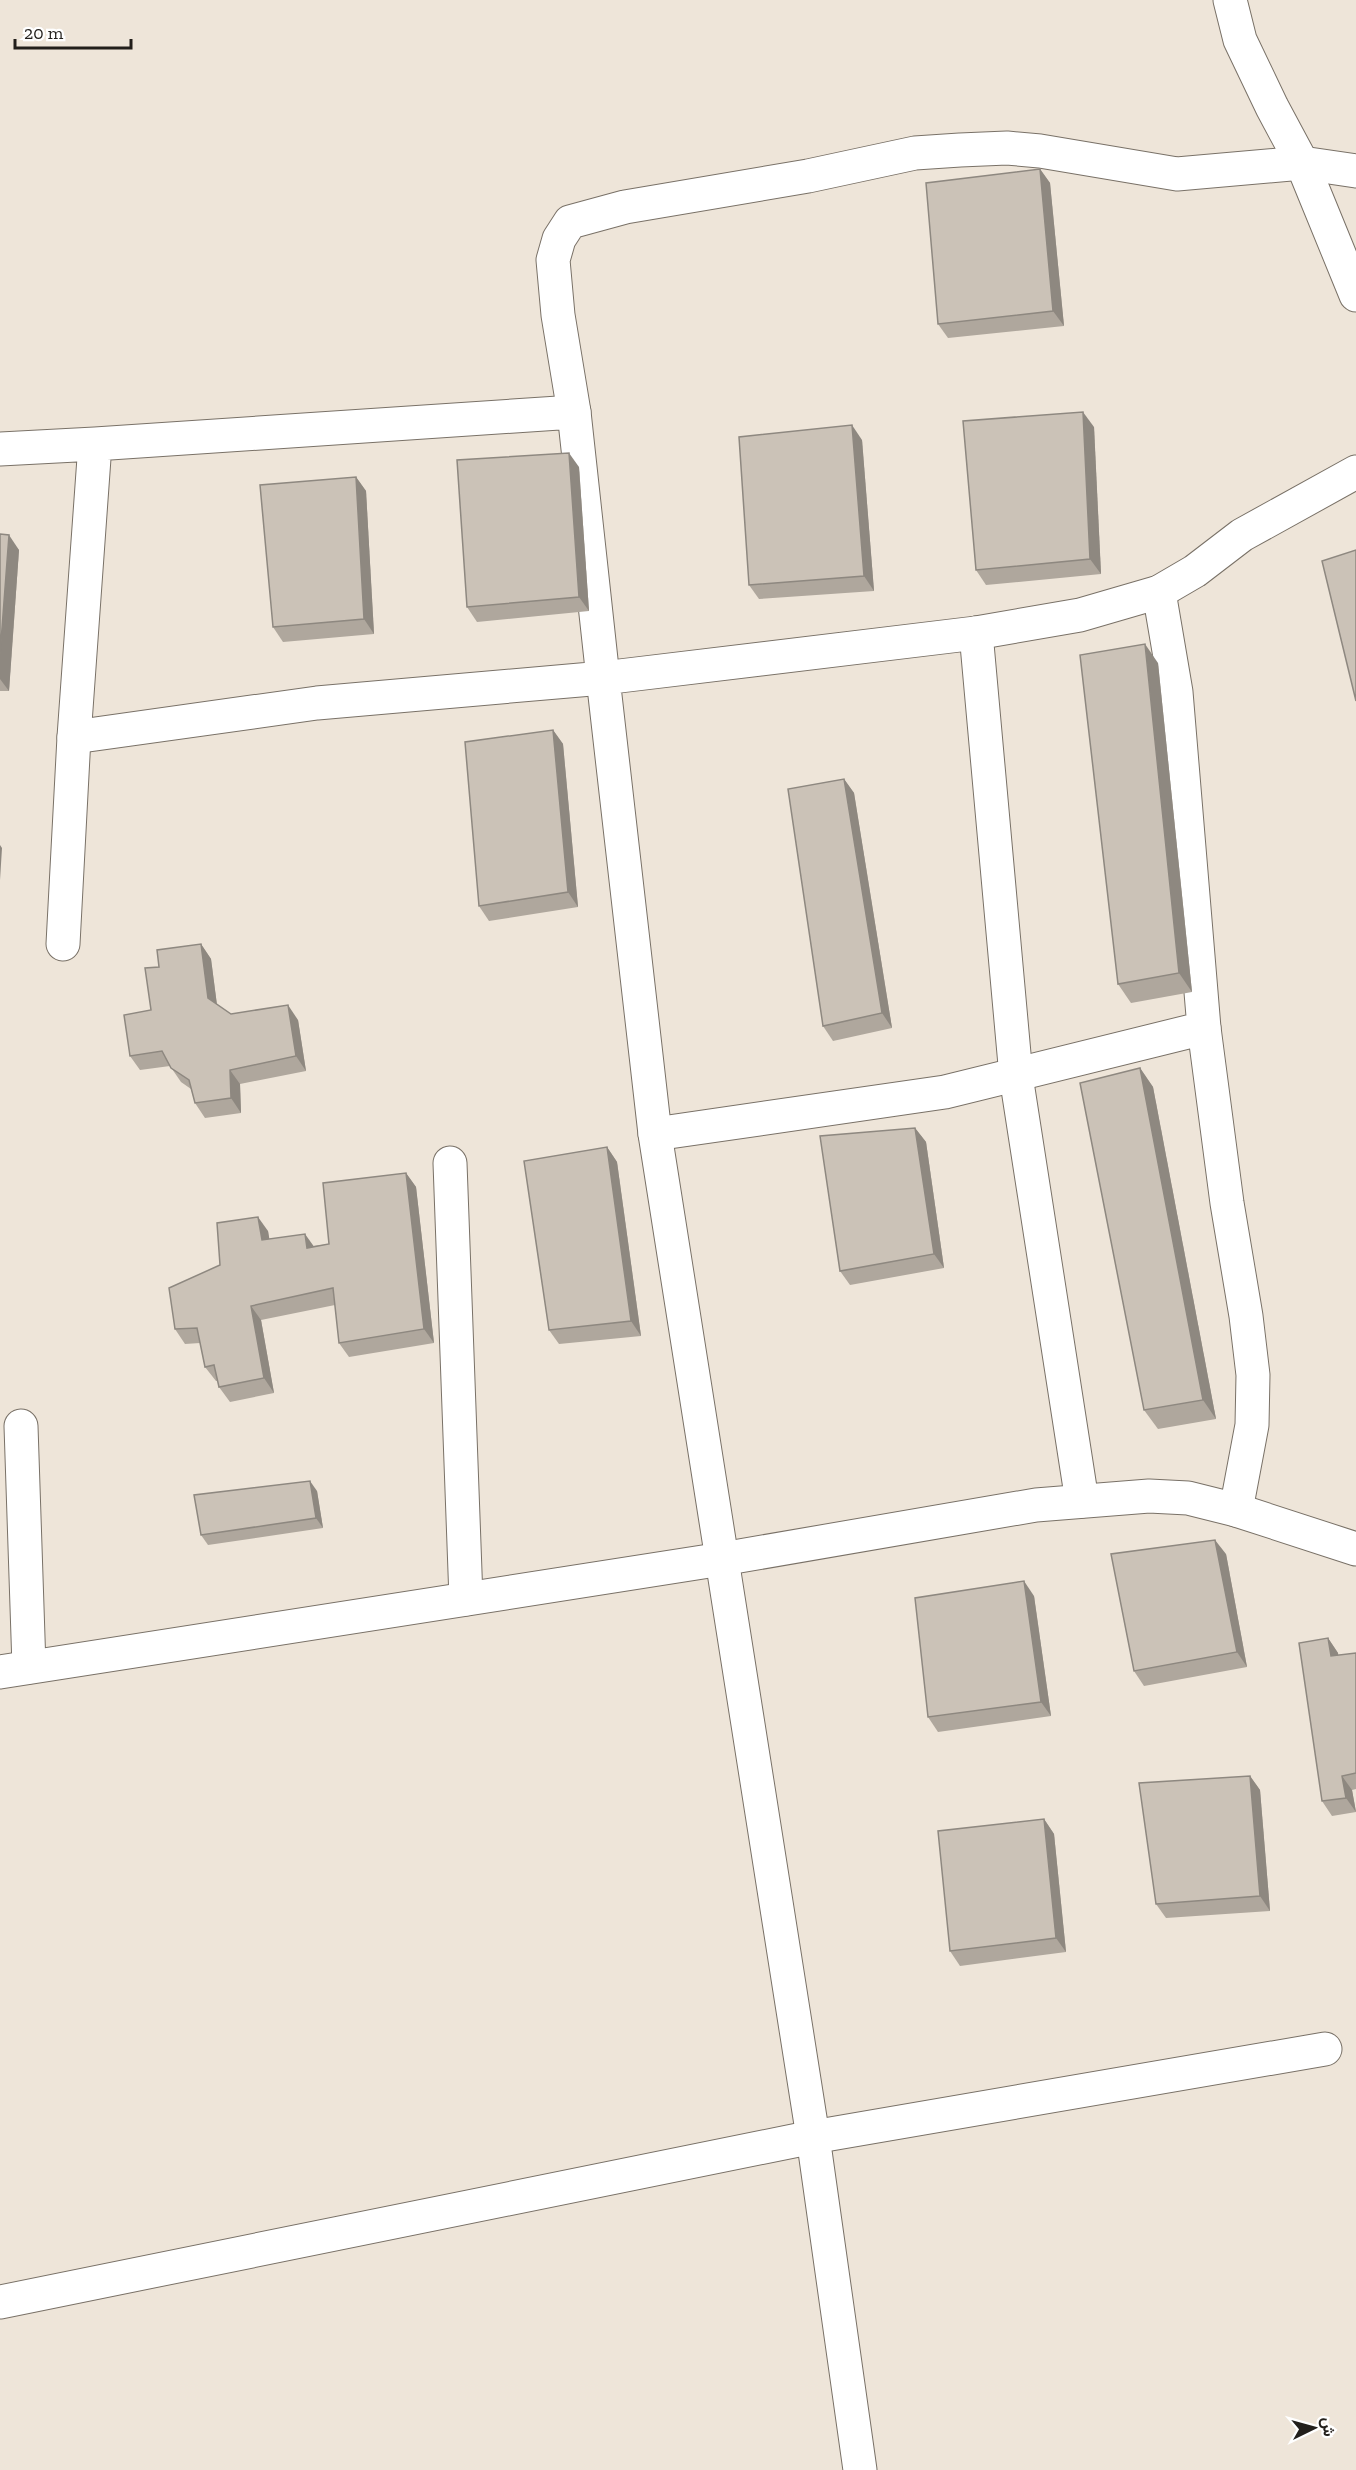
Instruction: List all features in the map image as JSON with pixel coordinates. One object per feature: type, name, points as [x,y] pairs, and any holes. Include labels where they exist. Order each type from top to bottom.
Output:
[{"type":"street","points":[[1230,0],[1240,40],[1272,108],[1302,163],[1356,295]]},
{"type":"street","points":[[860,2470],[813,2137],[655,1134],[574,412],[558,315],[553,260],[559,239],[570,222],[625,207],[808,176],[915,153],[1007,148],[1040,151],[1177,174],[1302,163],[1356,171]]},
{"type":"street","points":[[0,448],[95,444],[574,412]]},
{"type":"street","points":[[63,944],[74,737],[95,444]]},
{"type":"street","points":[[74,737],[317,703],[603,678],[976,633],[1080,615],[1159,592],[1195,571],[1242,535],[1356,472]]},
{"type":"street","points":[[1159,592],[1176,692],[1204,1028],[1253,1375],[1252,1425],[1236,1510]]},
{"type":"street","points":[[976,633],[1017,1076],[1082,1501]]},
{"type":"street","points":[[655,1134],[945,1092],[1204,1028]]},
{"type":"street","points":[[450,1163],[466,1599]]},
{"type":"street","points":[[21,1426],[15,1670],[722,1559],[1036,1504],[1160,1496],[1188,1498],[1236,1510],[1356,1549]]},
{"type":"street","points":[[0,2302],[813,2137],[1325,2049]]},
{"type":"building","points":[[1040,169],[1053,311],[938,324],[926,183]]},
{"type":"building","points":[[1083,412],[1090,559],[976,570],[963,421]]},
{"type":"building","points":[[852,425],[864,576],[749,585],[739,437]]},
{"type":"building","points":[[569,453],[579,597],[467,607],[457,460]]},
{"type":"building","points":[[356,477],[364,619],[273,627],[260,485]]},
{"type":"building","points":[[0,534],[9,535],[0,655]]},
{"type":"building","points":[[1356,550],[1356,701],[1322,561]]},
{"type":"building","points":[[1145,644],[1179,973],[1118,984],[1080,655]]},
{"type":"building","points":[[553,730],[568,892],[479,906],[465,742]]},
{"type":"building","points":[[844,779],[882,1013],[823,1026],[788,789]]},
{"type":"building","points":[[201,944],[208,998],[231,1014],[288,1005],[296,1056],[230,1070],[231,1098],[195,1103],[189,1080],[171,1068],[162,1051],[130,1056],[124,1015],[151,1010],[145,968],[159,967],[157,950]]},
{"type":"building","points":[[1140,1068],[1203,1400],[1144,1410],[1080,1083]]},
{"type":"building","points":[[915,1128],[934,1254],[840,1271],[820,1136]]},
{"type":"building","points":[[607,1147],[631,1321],[549,1330],[524,1161]]},
{"type":"building","points":[[406,1173],[424,1329],[339,1343],[333,1288],[251,1306],[264,1378],[219,1387],[214,1365],[205,1367],[197,1328],[175,1329],[169,1288],[220,1265],[217,1223],[258,1217],[262,1240],[305,1234],[307,1248],[329,1244],[323,1183]]},
{"type":"building","points":[[310,1481],[316,1518],[201,1535],[194,1495]]},
{"type":"building","points":[[1215,1540],[1237,1652],[1134,1671],[1111,1554]]},
{"type":"building","points":[[1024,1581],[1041,1702],[928,1717],[915,1598]]},
{"type":"building","points":[[1328,1638],[1331,1656],[1356,1653],[1356,1773],[1342,1776],[1346,1798],[1322,1801],[1299,1643]]},
{"type":"building","points":[[1250,1776],[1260,1896],[1156,1904],[1139,1783]]},
{"type":"building","points":[[1044,1819],[1056,1938],[950,1951],[938,1831]]}]
